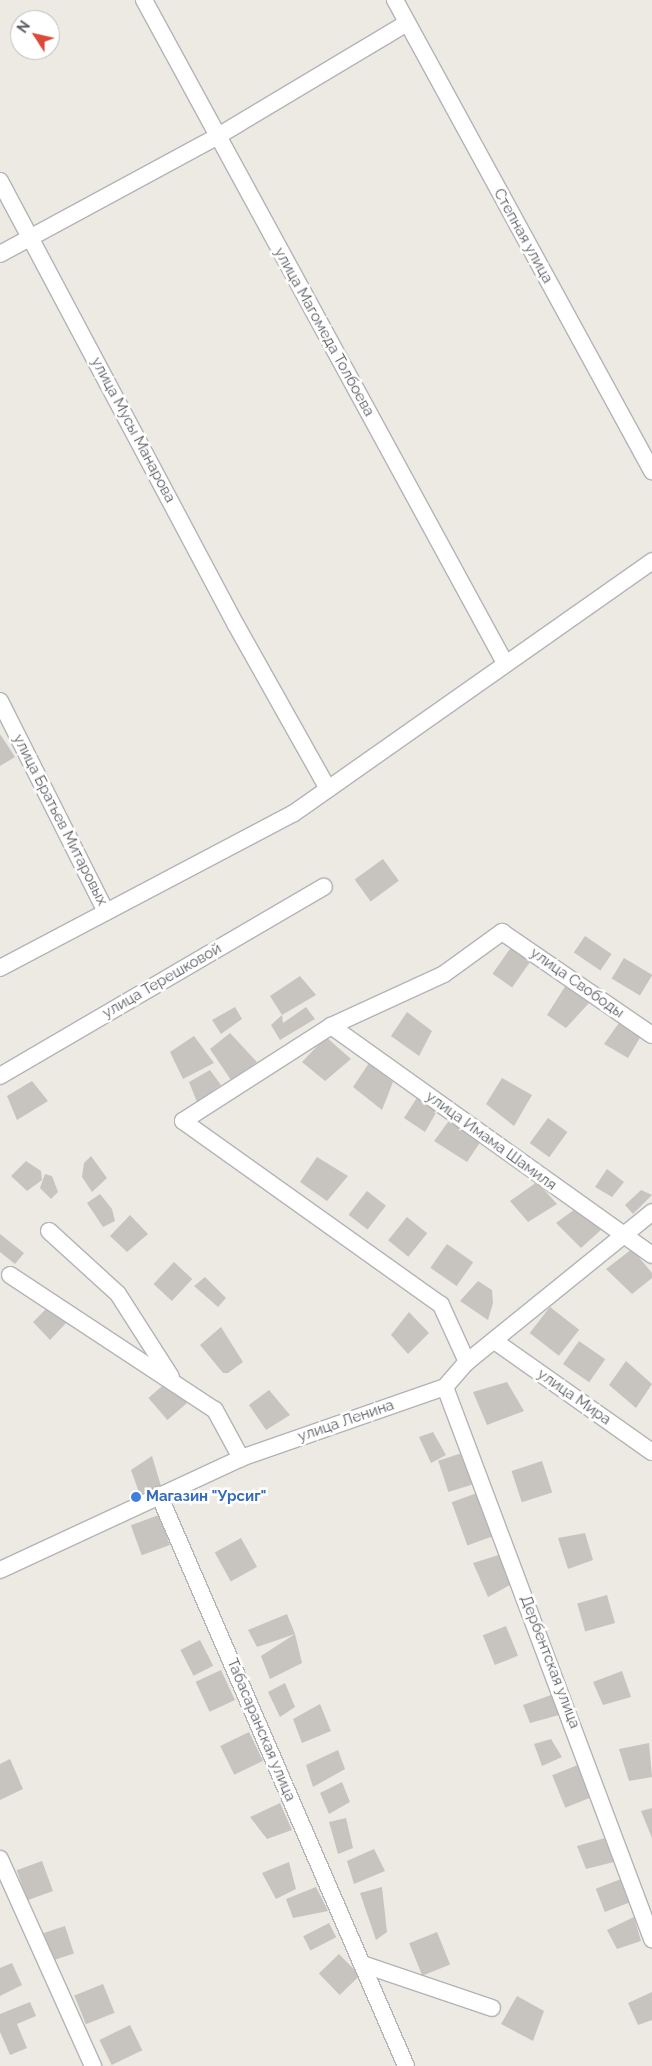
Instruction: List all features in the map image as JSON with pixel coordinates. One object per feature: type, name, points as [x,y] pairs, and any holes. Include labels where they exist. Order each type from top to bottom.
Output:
[{"type":"street","name":"улица Магомеда Толбоева","points":[[144,0],[505,663]]},
{"type":"street","name":"Степная улица","points":[[395,0],[652,472]]},
{"type":"street","points":[[0,254],[30,236],[218,136],[407,23]]},
{"type":"street","name":"улица Мусы Манарова","points":[[0,181],[236,625],[328,789]]},
{"type":"street","points":[[0,968],[294,812],[652,561]]},
{"type":"street","name":"улица Братьев Митаровых","points":[[0,701],[106,912]]},
{"type":"street","name":"улица Терешковой","points":[[0,1076],[324,887]]},
{"type":"street","name":"улица Свободы","points":[[331,1026],[444,974],[502,932],[652,1035]]},
{"type":"street","points":[[331,1026],[183,1121],[441,1305],[467,1362]]},
{"type":"street","name":"улица Имама Шамиля","points":[[331,1026],[652,1255]]},
{"type":"street","name":"улица Ленина","points":[[0,1570],[241,1458],[444,1387],[467,1362],[496,1342],[652,1212]]},
{"type":"street","points":[[49,1231],[118,1294],[174,1381]]},
{"type":"street","points":[[10,1276],[89,1330],[174,1381],[215,1410],[241,1458]]},
{"type":"street","name":"улица Мира","points":[[496,1342],[652,1452]]},
{"type":"street","name":"Дербентская улица","points":[[444,1387],[652,1939]]},
{"type":"street","name":"Табасаранская улица","points":[[159,1495],[406,2066]]},
{"type":"street","points":[[0,1859],[93,2066]]},
{"type":"street","points":[[362,1964],[492,2008]]},
{"type":"building","points":[[0,734],[15,757],[0,766]]},
{"type":"building","points":[[383,859],[399,881],[371,901],[355,880]]},
{"type":"building","points":[[585,936],[612,954],[600,970],[574,953]]},
{"type":"building","points":[[512,946],[532,960],[512,988],[492,974]]},
{"type":"building","points":[[624,958],[652,975],[640,996],[612,979]]},
{"type":"building","points":[[300,976],[316,995],[282,1015],[270,996]]},
{"type":"building","points":[[566,985],[589,1003],[566,1028],[547,1015]]},
{"type":"building","points":[[235,1007],[242,1019],[221,1034],[212,1020]]},
{"type":"building","points":[[306,1007],[315,1019],[280,1040],[271,1025],[282,1015],[283,1023]]},
{"type":"building","points":[[407,1012],[432,1031],[419,1056],[391,1036]]},
{"type":"building","points":[[621,1020],[641,1036],[628,1058],[604,1044]]},
{"type":"building","points":[[230,1033],[257,1062],[231,1080],[210,1049]]},
{"type":"building","points":[[194,1036],[214,1063],[183,1079],[170,1052]]},
{"type":"building","points":[[326,1037],[351,1059],[325,1081],[302,1062]]},
{"type":"building","points":[[369,1063],[393,1082],[382,1110],[353,1087]]},
{"type":"building","points":[[210,1070],[221,1085],[197,1102],[189,1082]]},
{"type":"building","points":[[502,1078],[532,1095],[514,1126],[486,1104]]},
{"type":"building","points":[[32,1081],[48,1101],[17,1120],[7,1096]]},
{"type":"building","points":[[418,1096],[437,1111],[425,1132],[404,1118]]},
{"type":"building","points":[[451,1118],[481,1141],[467,1162],[434,1141]]},
{"type":"building","points":[[548,1118],[567,1132],[549,1157],[530,1143]]},
{"type":"building","points":[[91,1156],[107,1178],[92,1192],[82,1177],[84,1163]]},
{"type":"building","points":[[317,1157],[348,1176],[327,1201],[300,1182]]},
{"type":"building","points":[[26,1161],[41,1171],[42,1180],[27,1191],[11,1176]]},
{"type":"building","points":[[607,1169],[624,1182],[612,1197],[595,1187]]},
{"type":"building","points":[[45,1174],[52,1176],[58,1192],[51,1199],[40,1188]]},
{"type":"building","points":[[537,1182],[557,1204],[528,1222],[510,1201]]},
{"type":"building","points":[[641,1190],[652,1195],[633,1214],[625,1205]]},
{"type":"building","points":[[367,1191],[386,1206],[367,1229],[349,1215]]},
{"type":"building","points":[[100,1194],[112,1209],[115,1221],[103,1227],[87,1203]]},
{"type":"building","points":[[575,1209],[602,1229],[581,1248],[556,1223]]},
{"type":"building","points":[[130,1215],[148,1234],[127,1252],[110,1236]]},
{"type":"building","points":[[407,1217],[427,1233],[408,1257],[388,1240]]},
{"type":"building","points":[[0,1234],[24,1253],[15,1264],[0,1252]]},
{"type":"building","points":[[447,1244],[473,1262],[457,1286],[430,1268]]},
{"type":"building","points":[[632,1249],[652,1273],[652,1278],[632,1294],[606,1269]]},
{"type":"building","points":[[174,1262],[192,1279],[172,1301],[154,1284]]},
{"type":"building","points":[[205,1277],[226,1298],[218,1307],[194,1286]]},
{"type":"building","points":[[478,1281],[492,1290],[493,1303],[488,1320],[460,1301]]},
{"type":"building","points":[[48,1307],[68,1321],[50,1340],[33,1322]]},
{"type":"building","points":[[550,1307],[579,1330],[559,1356],[530,1333]]},
{"type":"building","points":[[409,1312],[429,1333],[408,1354],[391,1335]]},
{"type":"building","points":[[221,1327],[243,1362],[228,1373],[223,1373],[200,1345]]},
{"type":"building","points":[[579,1341],[605,1359],[589,1382],[563,1364]]},
{"type":"building","points":[[626,1361],[652,1384],[636,1408],[609,1385]]},
{"type":"building","points":[[168,1381],[187,1403],[167,1420],[148,1398]]},
{"type":"building","points":[[507,1382],[524,1411],[487,1425],[473,1392]]},
{"type":"building","points":[[269,1390],[290,1415],[266,1430],[249,1405]]},
{"type":"building","points":[[433,1432],[446,1455],[431,1463],[419,1437]]},
{"type":"building","points":[[462,1453],[472,1484],[448,1492],[438,1461]]},
{"type":"building","points":[[152,1456],[161,1486],[140,1495],[131,1470]]},
{"type":"building","points":[[542,1461],[552,1492],[522,1502],[512,1471]]},
{"type":"building","points":[[477,1493],[493,1536],[467,1545],[452,1502]]},
{"type":"building","points":[[159,1515],[170,1545],[142,1555],[131,1525]]},
{"type":"building","points":[[585,1533],[593,1560],[568,1569],[558,1538]]},
{"type":"building","points":[[241,1538],[257,1567],[231,1581],[215,1553]]},
{"type":"building","points":[[502,1554],[512,1584],[488,1597],[473,1563]]},
{"type":"building","points":[[607,1595],[615,1623],[585,1631],[577,1604]]},
{"type":"building","points":[[287,1614],[295,1634],[257,1647],[248,1630]]},
{"type":"building","points":[[506,1626],[518,1656],[495,1665],[483,1635]]},
{"type":"building","points":[[295,1634],[302,1663],[270,1679],[261,1656]]},
{"type":"building","points":[[200,1640],[213,1666],[194,1676],[180,1650]]},
{"type":"building","points":[[221,1670],[235,1700],[210,1712],[196,1682]]},
{"type":"building","points":[[622,1671],[631,1697],[603,1705],[593,1682]]},
{"type":"building","points":[[285,1683],[295,1707],[280,1717],[268,1692]]},
{"type":"building","points":[[551,1695],[559,1715],[530,1723],[523,1705]]},
{"type":"building","points":[[320,1704],[331,1731],[302,1743],[293,1719]]},
{"type":"building","points":[[249,1732],[263,1761],[234,1775],[220,1746]]},
{"type":"building","points":[[551,1739],[562,1757],[542,1766],[534,1744]]},
{"type":"building","points":[[649,1743],[652,1777],[629,1781],[619,1749]]},
{"type":"building","points":[[338,1750],[345,1769],[313,1787],[306,1765]]},
{"type":"building","points":[[10,1759],[23,1789],[0,1800],[0,1764]]},
{"type":"building","points":[[580,1764],[593,1796],[565,1808],[552,1775]]},
{"type":"building","points":[[342,1782],[350,1802],[329,1814],[320,1793]]},
{"type":"building","points":[[280,1803],[292,1830],[267,1839],[250,1817]]},
{"type":"building","points":[[652,1808],[652,1838],[641,1811]]},
{"type":"building","points":[[346,1818],[353,1848],[338,1854],[329,1822]]},
{"type":"building","points":[[605,1838],[614,1862],[586,1869],[577,1846]]},
{"type":"building","points":[[374,1849],[385,1871],[354,1884],[347,1861]]},
{"type":"building","points":[[42,1861],[53,1891],[28,1900],[17,1870]]},
{"type":"building","points":[[289,1862],[296,1889],[276,1899],[262,1873]]},
{"type":"building","points":[[621,1879],[630,1902],[605,1912],[596,1889]]},
{"type":"building","points":[[316,1887],[328,1911],[293,1918],[286,1899]]},
{"type":"building","points":[[382,1887],[387,1932],[376,1940],[360,1893]]},
{"type":"building","points":[[634,1917],[641,1941],[617,1949],[607,1930]]},
{"type":"building","points":[[329,1923],[336,1937],[310,1950],[303,1936]]},
{"type":"building","points":[[65,1926],[74,1954],[51,1961],[42,1933]]},
{"type":"building","points":[[437,1932],[450,1964],[422,1976],[409,1943]]},
{"type":"building","points":[[339,1954],[360,1976],[340,1995],[319,1973]]},
{"type":"building","points":[[12,1963],[22,1985],[0,1996],[0,1968]]},
{"type":"building","points":[[103,1984],[115,2013],[86,2024],[74,1996]]},
{"type":"building","points":[[652,1992],[652,2020],[638,2025],[628,2003]]},
{"type":"building","points":[[517,1996],[544,2011],[533,2041],[501,2024]]},
{"type":"building","points":[[30,2002],[36,2016],[17,2024],[27,2048],[10,2055],[0,2032],[0,2014]]},
{"type":"building","points":[[130,2025],[142,2050],[112,2065],[99,2040]]},
{"type":"place","name":"Магазин \"Урсиг\"","points":[[136,1497]]}]
